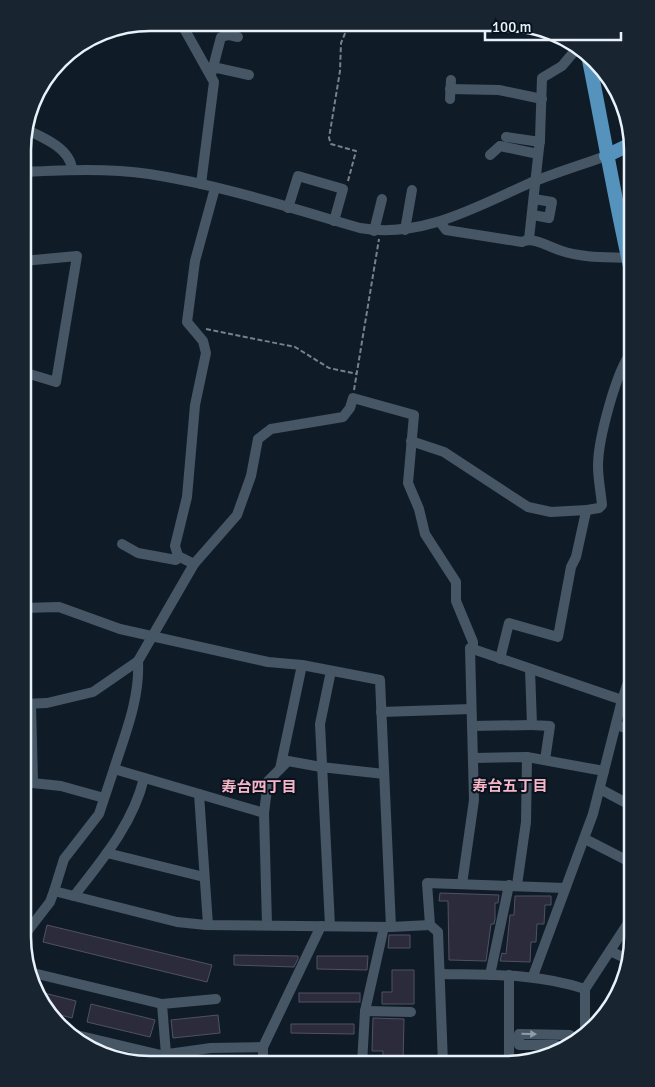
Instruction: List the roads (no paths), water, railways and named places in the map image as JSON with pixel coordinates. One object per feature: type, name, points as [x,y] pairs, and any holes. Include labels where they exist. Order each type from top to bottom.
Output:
[{"type":"main road","points":[[591,68],[605,140],[606,156],[624,227]]},
{"type":"main road","points":[[606,156],[624,147]]},
{"type":"street","points":[[186,31],[212,71],[214,82],[201,184]]},
{"type":"street","points":[[212,71],[221,37],[228,35],[238,37]]},
{"type":"street","points":[[529,239],[540,142],[542,78],[562,66],[573,53]]},
{"type":"street","points":[[212,71],[249,76]]},
{"type":"street","points":[[450,89],[498,90],[542,99]]},
{"type":"street","points":[[32,132],[68,155],[72,169]]},
{"type":"street","points":[[506,136],[540,142]]},
{"type":"street","points":[[490,155],[500,146],[538,154]]},
{"type":"street","points":[[31,172],[72,169],[149,174],[201,184],[377,231],[405,230],[440,222],[534,182],[606,156]]},
{"type":"street","points":[[288,208],[298,176],[343,189],[334,221]]},
{"type":"street","points":[[194,564],[178,556],[174,546],[187,497],[196,405],[206,353],[203,341],[187,322],[195,261],[215,188]]},
{"type":"street","points":[[405,230],[412,190]]},
{"type":"street","points":[[377,231],[382,200]]},
{"type":"street","points":[[533,215],[549,218],[552,202],[534,200]]},
{"type":"street","points":[[440,222],[446,230],[522,242],[529,239],[563,252],[583,256],[624,258]]},
{"type":"street","points":[[31,260],[77,256],[56,382],[31,374]]},
{"type":"street","points":[[411,441],[444,452],[528,507],[551,512],[599,508],[602,505],[598,467],[601,444],[618,380],[624,368]]},
{"type":"street","points":[[31,704],[65,700],[93,692],[138,661],[194,564],[237,515],[251,476],[258,439],[271,429],[343,416],[350,408],[353,398],[414,415],[408,483],[419,509],[425,534],[456,582],[456,601],[473,642],[473,649]]},
{"type":"street","points":[[500,659],[509,623],[558,637],[571,567],[576,558],[587,510]]},
{"type":"street","points":[[122,544],[138,553],[176,560],[178,556]]},
{"type":"street","points":[[31,608],[59,607],[120,629],[152,634],[268,662],[302,665],[380,680],[388,927],[365,1011],[362,1056]]},
{"type":"street","points":[[462,884],[473,819],[474,758],[470,648],[473,649]]},
{"type":"street","points":[[473,649],[622,700]]},
{"type":"street","points":[[31,926],[50,902],[64,859],[99,814],[132,713],[139,678],[138,661]]},
{"type":"street","points":[[280,769],[302,665]]},
{"type":"street","points":[[530,669],[532,725]]},
{"type":"street","points":[[263,1056],[263,1047],[325,926],[320,724],[331,671]]},
{"type":"street","points":[[533,976],[585,839],[600,789],[623,696]]},
{"type":"street","points":[[382,712],[471,709]]},
{"type":"street","points":[[472,726],[550,726],[545,760]]},
{"type":"street","points":[[616,726],[623,728]]},
{"type":"street","points":[[474,758],[526,757],[604,772]]},
{"type":"street","points":[[490,975],[513,885],[526,822],[526,757]]},
{"type":"street","points":[[267,925],[264,813],[268,781],[288,761],[321,767],[384,774]]},
{"type":"street","points":[[114,769],[264,813]]},
{"type":"street","points":[[74,896],[108,852],[133,811],[144,778]]},
{"type":"street","points":[[31,782],[61,786],[104,798]]},
{"type":"street","points":[[600,789],[623,801]]},
{"type":"street","points":[[199,794],[208,925]]},
{"type":"street","points":[[585,839],[623,858]]},
{"type":"street","points":[[108,852],[204,877]]},
{"type":"street","points":[[430,925],[428,883],[565,888]]},
{"type":"street","points":[[54,891],[177,922],[208,925],[388,927],[430,925],[438,932],[443,1056]]},
{"type":"street","points":[[585,1024],[585,989],[623,931]]},
{"type":"street","points":[[610,951],[621,957]]},
{"type":"street","points":[[37,974],[162,1004],[216,999]]},
{"type":"street","points":[[440,974],[533,976],[560,981],[585,989]]},
{"type":"street","points":[[509,975],[510,1056]]},
{"type":"street","points":[[162,1004],[166,1054]]},
{"type":"street","points":[[365,1011],[411,1012]]},
{"type":"street","points":[[555,1045],[519,1045],[519,1034],[570,1036]]},
{"type":"street","points":[[87,1037],[161,1055],[211,1048],[263,1047]]},
{"type":"district","name":"寿台五丁目","points":[[510,786]]},
{"type":"district","name":"寿台四丁目","points":[[259,787]]}]
